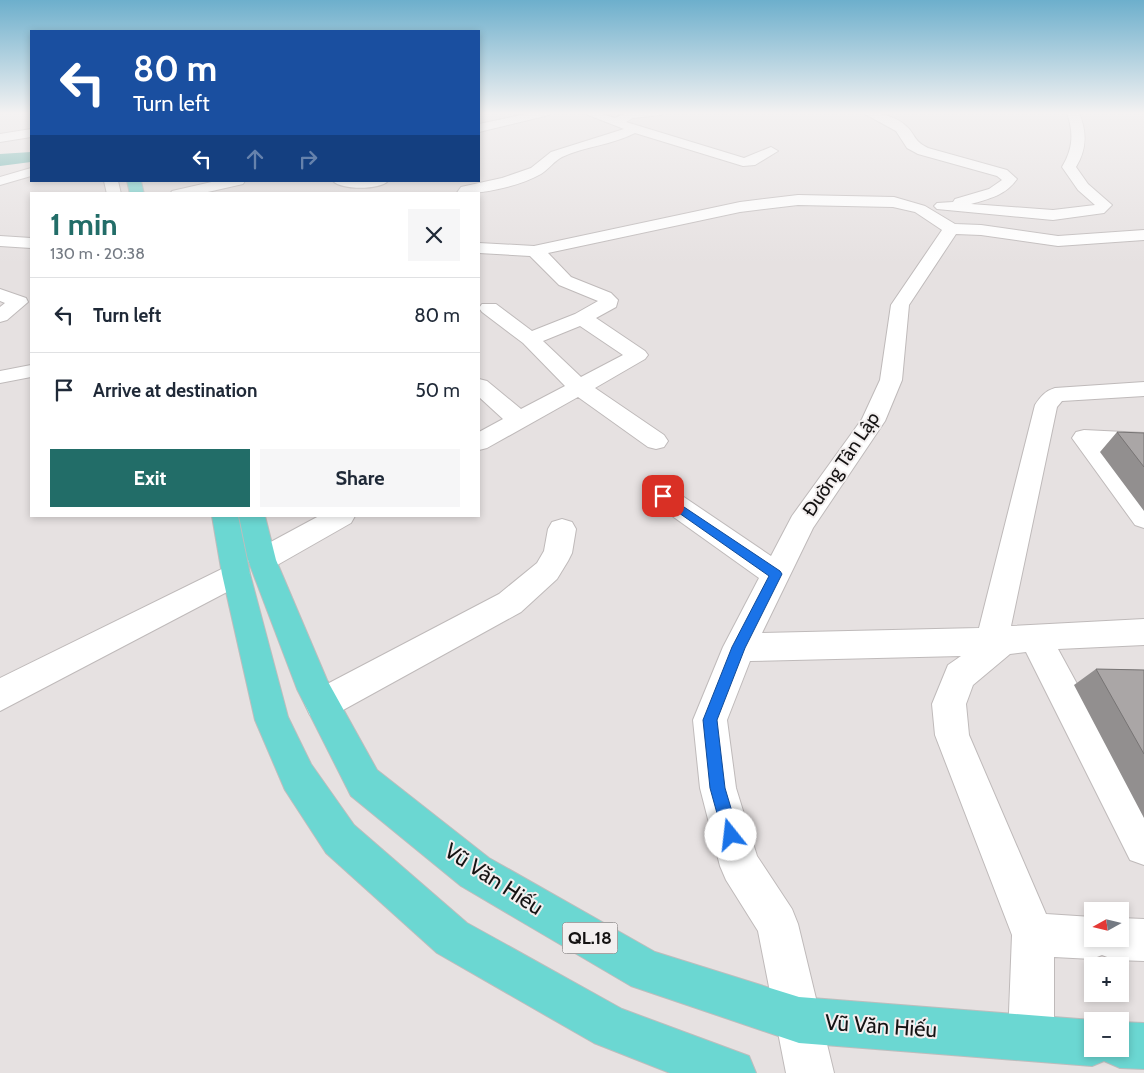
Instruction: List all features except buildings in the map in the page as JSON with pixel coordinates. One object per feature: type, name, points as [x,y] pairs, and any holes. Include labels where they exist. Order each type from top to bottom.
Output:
[{"type":"main road","name":"Vũ Văn Hiếu","points":[[225,517],[249,567],[364,783],[475,872],[646,971],[799,1020],[1084,1042]]},
{"type":"main road","name":"Vũ Văn Hiếu","points":[[252,517],[249,567],[272,720],[298,777],[340,839],[452,938],[610,1027],[732,1073]]},
{"type":"main road","points":[[1129,1045],[1144,1046]]},
{"type":"street","points":[[464,192],[466,190],[506,182],[536,171],[546,163]]},
{"type":"street","points":[[938,215],[994,192],[1006,185],[1010,179],[1002,173],[966,163]]},
{"type":"street","points":[[938,215],[1053,215],[1099,210],[1104,204],[1083,187],[1069,168],[1072,163]]},
{"type":"street","points":[[0,181],[30,172]]},
{"type":"street","points":[[186,192],[233,182]]},
{"type":"street","points":[[342,182],[347,184],[370,182]]},
{"type":"street","points":[[480,248],[534,251],[740,207],[798,200],[894,202],[982,230],[1058,241],[1144,235]]},
{"type":"street","name":"Đường Tân Lập","points":[[810,1073],[777,924],[740,866],[718,788],[710,720],[739,647],[802,523],[873,422],[891,380],[900,305],[938,215]]},
{"type":"street","points":[[0,241],[27,243]]},
{"type":"street","points":[[0,259],[27,243]]},
{"type":"street","points":[[530,339],[582,318],[605,306],[609,300],[566,281],[555,273],[542,256],[534,251]]},
{"type":"street","points":[[0,295],[18,302],[0,316]]},
{"type":"street","points":[[489,308],[530,339],[579,387],[656,441]]},
{"type":"street","points":[[480,441],[638,355],[582,318]]},
{"type":"street","points":[[0,377],[30,370]]},
{"type":"street","points":[[480,387],[519,420]]},
{"type":"street","points":[[1144,389],[1090,391],[1055,395],[1046,405],[1010,639],[1144,846]]},
{"type":"street","points":[[1144,441],[1084,438],[1144,518]]},
{"type":"street","points":[[663,496],[776,574]]},
{"type":"street","points":[[0,695],[249,567],[340,517]]},
{"type":"street","points":[[322,704],[510,603],[546,571],[558,553],[562,529]]},
{"type":"street","points":[[739,647],[1010,639],[1144,632]]},
{"type":"street","points":[[1010,639],[960,676],[949,704],[952,735],[1033,935],[1031,1038]]},
{"type":"street","points":[[1033,935],[1084,938]]},
{"type":"street","points":[[1129,939],[1144,940]]},
{"type":"route","points":[[663,496],[776,574],[739,647],[710,720],[718,788],[731,835]]}]
